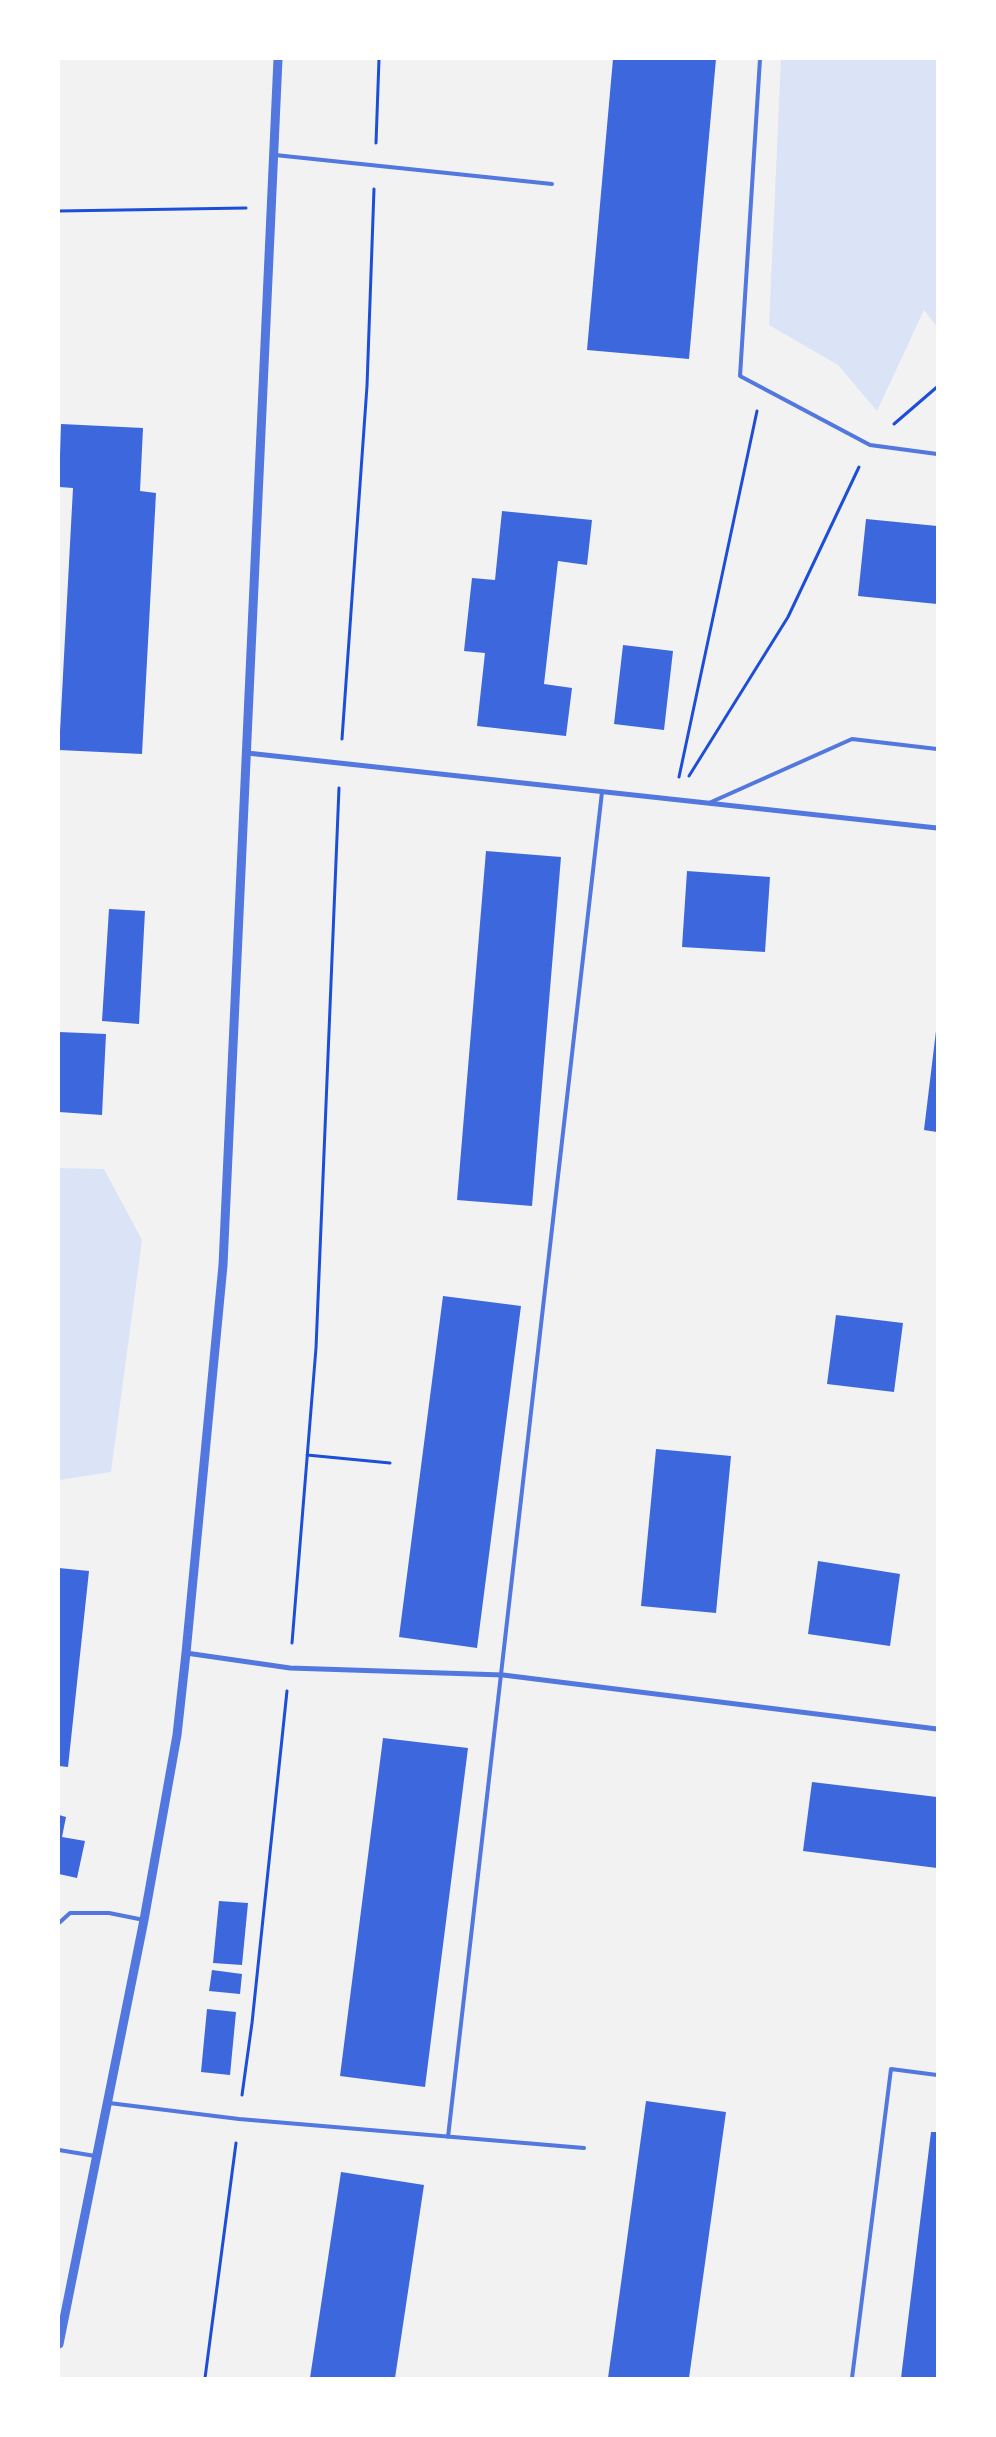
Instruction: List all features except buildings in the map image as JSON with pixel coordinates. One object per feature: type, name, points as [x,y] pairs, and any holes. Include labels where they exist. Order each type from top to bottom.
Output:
[{"type":"street","points":[[59,2344],[95,2156],[144,1920],[177,1735],[186,1653],[223,1265],[278,59]]},
{"type":"street","points":[[247,753],[937,828]]},
{"type":"street","points":[[186,1653],[290,1668],[503,1675],[937,1729]]},
{"type":"lane","points":[[760,59],[740,376],[870,445],[937,454]]},
{"type":"lane","points":[[275,155],[552,184]]},
{"type":"lane","points":[[707,803],[852,739],[937,750]]},
{"type":"lane","points":[[448,2137],[503,1675],[602,792]]},
{"type":"lane","points":[[59,1922],[70,1913],[108,1913],[144,1920]]},
{"type":"lane","points":[[852,2378],[891,2069],[937,2075]]},
{"type":"lane","points":[[106,2103],[239,2119],[584,2148]]},
{"type":"lane","points":[[59,2150],[95,2156]]},
{"type":"path","points":[[205,2378],[252,2023],[290,1668],[316,1338],[340,763],[367,386],[379,59]]},
{"type":"path","points":[[59,210],[272,207]]},
{"type":"path","points":[[674,800],[788,617],[870,445],[937,387]]},
{"type":"path","points":[[674,800],[762,388]]},
{"type":"path","points":[[307,1455],[390,1463]]},
{"type":"shaded area","points":[[781,59],[937,59],[937,327],[924,310],[877,411],[838,365],[769,325]]},
{"type":"shaded area","points":[[59,1168],[104,1169],[142,1240],[111,1472],[59,1480]]}]
